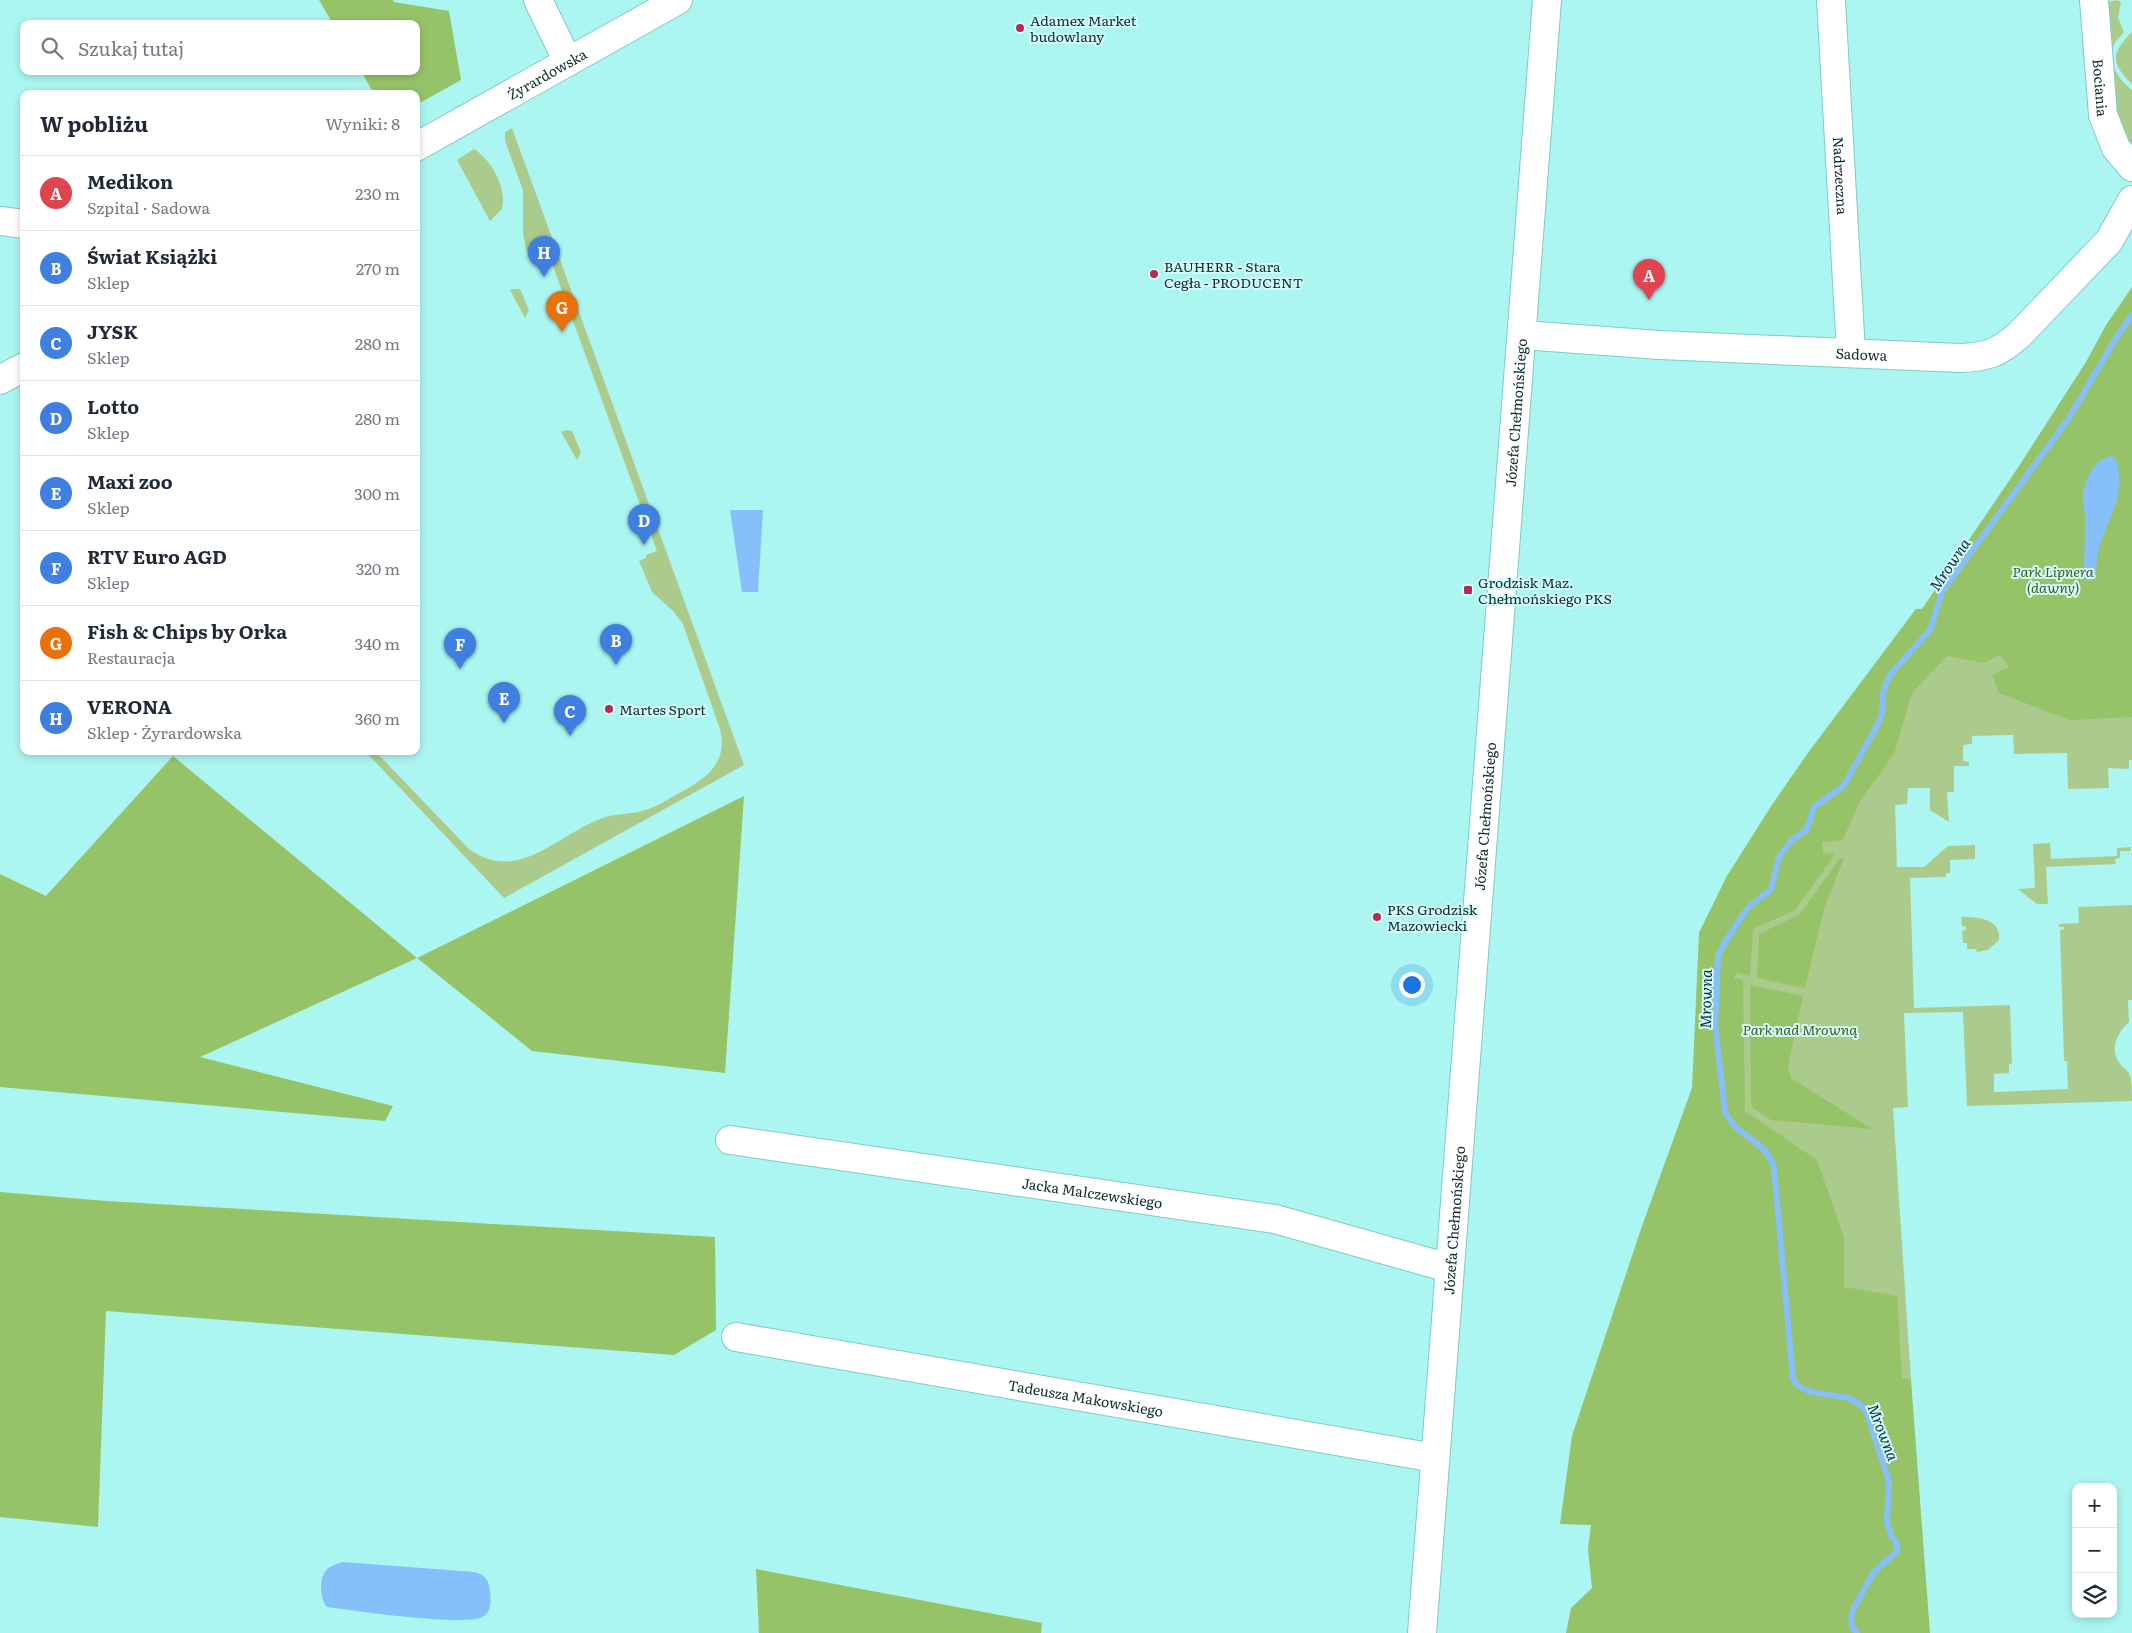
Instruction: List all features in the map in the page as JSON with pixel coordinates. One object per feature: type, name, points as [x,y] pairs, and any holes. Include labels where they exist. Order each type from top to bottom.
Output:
[{"type":"street","points":[[538,0],[568,62]]},
{"type":"street","name":"Żyrardowska","points":[[420,145],[678,0]]},
{"type":"street","name":"Józefa Chełmońskiego","points":[[1422,1633],[1547,0]]},
{"type":"street","name":"Nadrzeczna","points":[[1830,0],[1851,353]]},
{"type":"street","name":"Bociania","points":[[2094,0],[2104,116],[2116,148],[2132,167]]},
{"type":"street","name":"Sadowa","points":[[1522,335],[1660,345],[1960,358],[1991,355],[2004,348],[2109,241],[2132,200]]},
{"type":"street","points":[[0,221],[20,224]]},
{"type":"street","points":[[0,380],[20,369]]},
{"type":"street","name":"Jacka Malczewskiego","points":[[730,1140],[1275,1219],[1450,1268]]},
{"type":"street","name":"Tadeusza Makowskiego","points":[[736,1337],[1435,1458]]},
{"type":"green space","points":[[319,0],[393,0],[394,2],[449,11],[461,80],[420,103],[420,90],[372,90],[363,75],[420,75],[420,20],[331,20]]},
{"type":"green space","points":[[2117,0],[2121,2],[2118,18],[2124,32],[2116,41],[2111,55],[2118,75],[2132,90],[2132,154],[2119,138],[2103,7],[2108,2]]},
{"type":"green space","points":[[2132,32],[2132,84],[2120,70],[2116,58],[2120,46]]},
{"type":"green space","points":[[512,128],[744,765],[504,898],[369,755],[379,755],[469,849],[487,858],[504,861],[536,854],[600,819],[642,811],[664,802],[696,783],[712,770],[721,752],[722,742],[720,729],[683,624],[674,612],[652,592],[639,561],[646,558],[646,555],[657,551],[546,247],[527,253],[523,234],[523,190],[505,141],[505,132]]},
{"type":"green space","points":[[474,149],[492,167],[497,175],[502,192],[502,209],[490,221],[457,160]]},
{"type":"green space","name":"Park Lipnera (dawny)","points":[[2132,287],[2132,717],[2069,720],[1999,693],[1992,675],[2009,667],[2000,655],[1984,663],[1947,656],[1912,693],[1894,754],[1860,801],[1843,840],[1822,842],[1823,854],[1836,853],[1795,910],[1753,929],[1750,976],[1736,973],[1734,978],[1743,980],[1745,1111],[1817,1160],[1844,1237],[1844,1287],[1897,1296],[1902,1378],[1911,1380],[1930,1633],[1566,1633],[1571,1608],[1592,1588],[1588,1549],[1591,1525],[1560,1524],[1572,1436],[1642,1226],[1692,1088],[1699,933],[1727,876],[1772,805],[1808,753],[1916,609],[1922,609],[2017,469],[2086,362],[2106,325]]},
{"type":"green space","points":[[520,289],[529,310],[525,318],[510,290]]},
{"type":"green space","points":[[566,430],[572,431],[581,452],[577,460],[561,432]]},
{"type":"green space","name":"Park nad Mrowną","points":[[1945,577],[2132,700],[2132,760],[2129,760],[2129,769],[2108,768],[2109,788],[2068,789],[2067,753],[2014,754],[2013,735],[1972,736],[1972,744],[1963,745],[1963,761],[1969,762],[1969,766],[1954,766],[1954,792],[1947,792],[1949,822],[1930,810],[1930,788],[1908,788],[1907,804],[1895,805],[1897,867],[1924,867],[1948,846],[1975,845],[1975,859],[1950,860],[1950,873],[1946,873],[1946,877],[1910,878],[1914,1008],[2010,1005],[2012,1063],[2009,1064],[2009,1073],[1994,1074],[1994,1092],[2068,1089],[2067,1061],[2064,1061],[2060,930],[2064,929],[2064,927],[2059,927],[2059,924],[2079,923],[2078,907],[2132,905],[2132,1000],[2128,1000],[2129,1022],[2116,1040],[2115,1050],[2118,1061],[2130,1076],[2132,1101],[1967,1106],[1963,1012],[1904,1013],[1908,1107],[1893,1108],[1911,1380],[1828,1372],[1811,1361],[1699,933],[1727,876],[1772,805],[1808,753],[1916,609],[1922,609]]},
{"type":"green space","points":[[173,756],[417,958],[200,1057],[393,1106],[385,1121],[0,1087],[0,874],[46,896]]},
{"type":"green space","points":[[744,796],[725,1073],[532,1051],[417,958]]},
{"type":"green space","points":[[2050,843],[2051,859],[2117,856],[2117,848],[2131,847],[2131,851],[2120,851],[2120,858],[2115,859],[2116,864],[2046,867],[2048,904],[2037,904],[2018,889],[2035,888],[2033,844]]},
{"type":"green space","points":[[1840,858],[1844,858],[1824,909],[1805,988],[1757,978],[1759,934],[1800,914]]},
{"type":"green space","points":[[1961,917],[1981,918],[1992,923],[1999,933],[1999,940],[1988,950],[1977,952],[1976,949],[1967,949],[1967,943],[1963,943],[1962,931],[1966,927],[1962,926]]},
{"type":"green space","points":[[1750,985],[1803,996],[1788,1066],[1791,1078],[1872,1129],[1771,1120],[1753,1108],[1751,1103]]},
{"type":"green space","points":[[0,1192],[106,1201],[715,1237],[716,1330],[674,1355],[106,1311],[98,1527],[0,1517]]},
{"type":"green space","points":[[756,1569],[1042,1623],[1041,1633],[759,1633]]},
{"type":"water","points":[[2111,456],[2115,458],[2119,471],[2118,495],[2098,552],[2095,579],[2089,581],[2084,578],[2084,489],[2088,476],[2095,465]]},
{"type":"water","points":[[730,510],[763,510],[758,592],[742,592]]},
{"type":"water","points":[[342,1562],[475,1572],[482,1575],[488,1581],[491,1598],[490,1608],[484,1616],[474,1619],[456,1620],[409,1617],[327,1607],[321,1592],[323,1575],[330,1567]]},
{"type":"waterway","name":"Mrowna","points":[[1857,1633],[1852,1627],[1851,1618],[1854,1608],[1873,1573],[1897,1551],[1896,1541],[1891,1536],[1887,1521],[1889,1481],[1867,1413],[1860,1404],[1840,1396],[1809,1391],[1800,1387],[1793,1379],[1774,1168],[1765,1151],[1737,1128],[1725,1112],[1715,1025],[1718,957],[1722,947],[1749,907],[1771,889],[1779,857],[1791,841],[1807,829],[1814,807],[1842,787],[1847,780],[1879,722],[1882,713],[1883,692],[1890,675],[1930,630],[1942,592],[2069,418],[2113,343],[2132,315]]},
{"type":"place","name":"Adamex Market budowlany","points":[[1020,28]]},
{"type":"place","name":"BAUHERR - Stara Cegła - PRODUCENT","points":[[1154,274]]},
{"type":"place","name":"VERONA","points":[[544,277]]},
{"type":"place","name":"Medikon","points":[[1649,300]]},
{"type":"place","name":"Fish & Chips by Orka","points":[[562,332]]},
{"type":"place","name":"Lotto","points":[[644,545]]},
{"type":"place","name":"Grodzisk Maz. Chełmońskiego PKS","points":[[1468,590]]},
{"type":"place","name":"Świat Książki","points":[[616,665]]},
{"type":"place","name":"RTV Euro AGD","points":[[460,669]]},
{"type":"place","name":"Martes Sport","points":[[609,709]]},
{"type":"place","name":"Maxi zoo","points":[[504,723]]},
{"type":"place","name":"JYSK","points":[[570,736]]},
{"type":"place","name":"PKS Grodzisk Mazowiecki","points":[[1377,917]]}]
